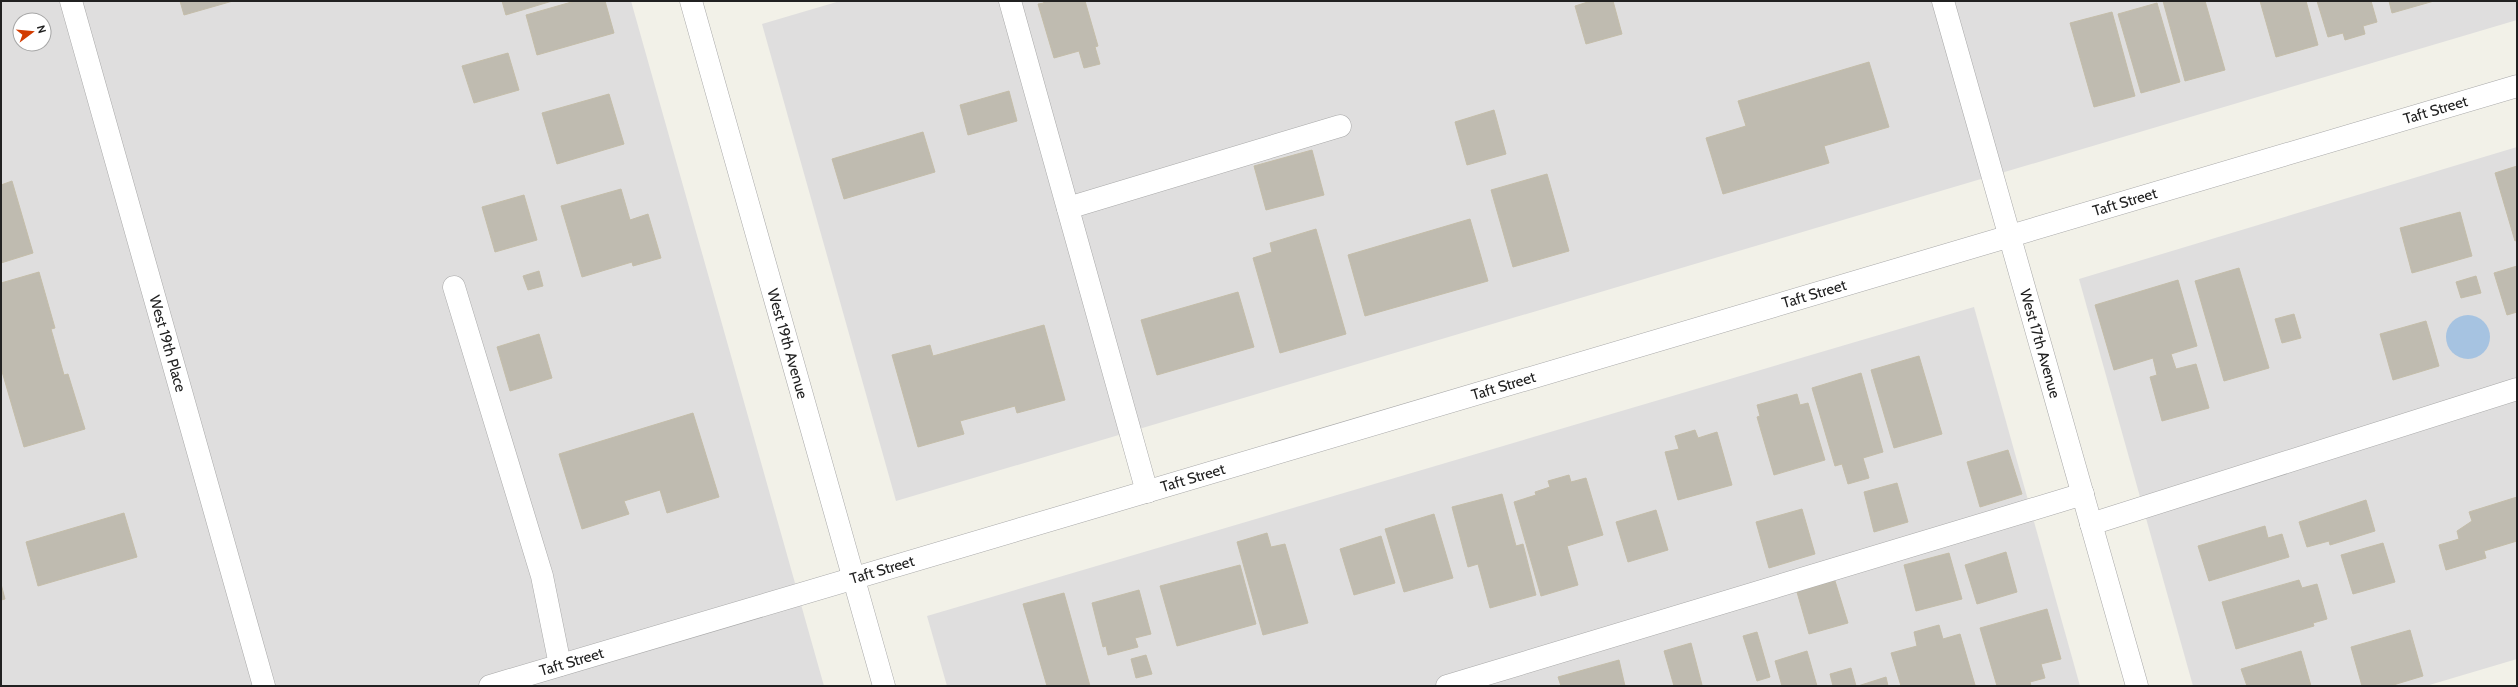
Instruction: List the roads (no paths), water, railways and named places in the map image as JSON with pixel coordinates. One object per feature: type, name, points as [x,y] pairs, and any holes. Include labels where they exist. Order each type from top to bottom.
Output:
[{"type":"street","name":"West 19th Place","points":[[71,1],[264,686]]},
{"type":"street","name":"West 19th Avenue","points":[[691,1],[884,686]]},
{"type":"street","points":[[1010,1],[1147,492]]},
{"type":"street","name":"West 17th Avenue","points":[[1943,1],[2137,686]]},
{"type":"street","name":"Taft Street","points":[[490,686],[2517,86]]},
{"type":"street","points":[[1068,208],[1340,126]]},
{"type":"street","points":[[454,287],[542,576],[560,665]]},
{"type":"street","points":[[2091,524],[2517,389]]},
{"type":"street","points":[[1447,686],[2083,494]]},
{"type":"water","points":[[2468,315],[2480,319],[2486,325],[2490,337],[2486,349],[2480,355],[2468,359],[2456,355],[2450,349],[2446,337],[2450,325],[2456,319]]}]
